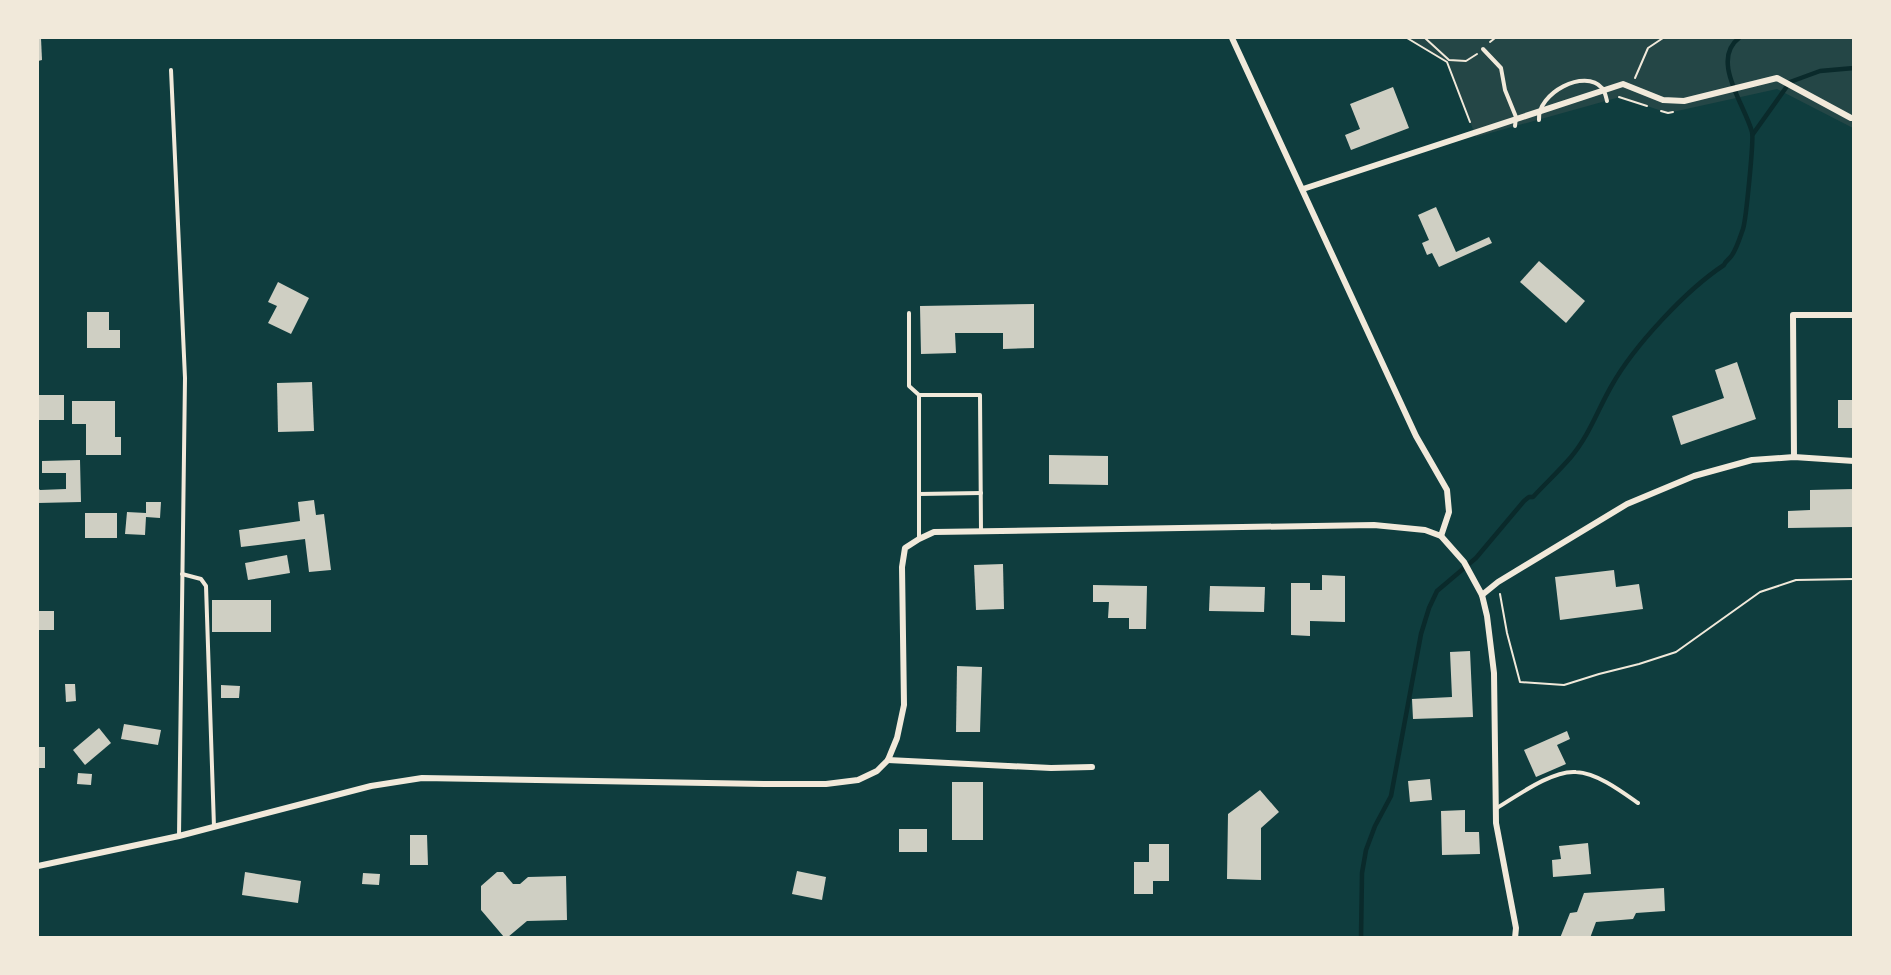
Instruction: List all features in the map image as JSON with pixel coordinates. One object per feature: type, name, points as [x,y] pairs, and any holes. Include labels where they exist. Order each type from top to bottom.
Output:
[{"type":"street","points":[[1232,38],[1416,436],[1447,489],[1449,512],[1441,536]]},
{"type":"street","points":[[1303,189],[1474,133],[1539,116],[1623,84],[1663,100],[1684,101],[1777,78],[1854,118]]},
{"type":"street","points":[[1794,457],[1793,315],[1854,315]]},
{"type":"street","points":[[1482,594],[1627,504],[1694,476],[1752,460],[1794,457],[1854,461]]},
{"type":"street","points":[[38,866],[179,836],[371,786],[422,778],[826,784],[858,780],[877,771],[888,759],[897,738],[904,705],[902,567],[905,548],[919,538],[934,532],[1374,525],[1425,530],[1441,536],[1464,562],[1482,594],[1494,673],[1496,823],[1516,928],[1515,938]]},
{"type":"street","points":[[888,759],[1051,768],[1092,767]]},
{"type":"lane","points":[[1483,49],[1501,68],[1505,90],[1512,104],[1516,123]]},
{"type":"lane","points":[[171,69],[185,378],[179,836]]},
{"type":"lane","points":[[1539,116],[1550,94],[1570,83],[1582,81],[1596,83],[1604,90],[1607,101]]},
{"type":"lane","points":[[909,313],[909,386],[920,395],[980,394],[981,531]]},
{"type":"lane","points":[[919,538],[920,395]]},
{"type":"lane","points":[[919,494],[981,493]]},
{"type":"lane","points":[[182,574],[201,579],[206,586],[214,827]]},
{"type":"lane","points":[[1496,808],[1544,780],[1576,772],[1604,781],[1638,803]]},
{"type":"path","points":[[1407,38],[1447,62],[1474,133]]},
{"type":"path","points":[[1425,38],[1449,60],[1466,61],[1495,38]]},
{"type":"path","points":[[1623,84],[1633,82],[1648,48],[1663,38]]},
{"type":"path","points":[[1607,101],[1620,97],[1649,107]]},
{"type":"path","points":[[1658,110],[1668,113],[1678,111]]},
{"type":"path","points":[[1498,582],[1507,633],[1520,682],[1564,685],[1676,652],[1760,592],[1796,580],[1854,579]]},
{"type":"shaded area","points":[[1407,38],[1853,38],[1853,128],[1777,89],[1668,113],[1620,97],[1476,137],[1447,62]]},
{"type":"building","points":[[38,38],[41,38],[42,60],[38,61]]},
{"type":"building","points":[[1393,87],[1409,128],[1351,150],[1345,135],[1360,129],[1350,104]]},
{"type":"building","points":[[1436,207],[1456,252],[1489,237],[1492,243],[1439,267],[1432,253],[1427,255],[1422,243],[1429,240],[1418,215]]},
{"type":"building","points":[[1539,261],[1585,301],[1566,323],[1520,282]]},
{"type":"building","points":[[278,282],[309,298],[291,334],[268,323],[277,306],[268,302]]},
{"type":"building","points":[[1034,304],[1034,348],[1003,349],[1003,333],[955,333],[956,353],[921,354],[920,306]]},
{"type":"building","points":[[87,312],[109,312],[109,330],[120,330],[120,348],[87,348]]},
{"type":"building","points":[[1737,362],[1756,419],[1681,445],[1672,416],[1724,398],[1715,370]]},
{"type":"building","points":[[312,382],[314,431],[278,432],[277,383]]},
{"type":"building","points":[[38,395],[64,395],[64,420],[38,420]]},
{"type":"building","points":[[1838,400],[1854,400],[1854,428],[1838,428]]},
{"type":"building","points":[[72,401],[115,401],[115,437],[121,437],[121,455],[86,455],[86,424],[72,424]]},
{"type":"building","points":[[1049,455],[1108,456],[1108,485],[1049,484]]},
{"type":"building","points":[[80,460],[81,502],[38,503],[38,488],[40,490],[66,489],[66,473],[42,473],[42,461]]},
{"type":"building","points":[[1854,489],[1854,527],[1788,528],[1788,511],[1810,510],[1810,490]]},
{"type":"building","points":[[314,500],[316,515],[324,514],[331,570],[309,572],[305,539],[241,547],[239,530],[300,521],[298,502]]},
{"type":"building","points":[[146,502],[161,502],[160,518],[146,517],[145,535],[125,534],[127,512],[146,513]]},
{"type":"building","points":[[85,513],[117,513],[117,538],[85,538]]},
{"type":"building","points":[[287,555],[290,573],[248,580],[245,563]]},
{"type":"building","points":[[1003,564],[1004,609],[976,610],[974,565]]},
{"type":"building","points":[[1614,570],[1616,587],[1639,584],[1643,609],[1560,620],[1555,577]]},
{"type":"building","points":[[1322,575],[1345,576],[1345,622],[1310,621],[1310,636],[1291,635],[1291,583],[1310,583],[1310,590],[1322,590]]},
{"type":"building","points":[[1093,585],[1147,586],[1146,629],[1129,629],[1129,618],[1108,618],[1109,602],[1093,602]]},
{"type":"building","points":[[1210,586],[1265,587],[1264,612],[1209,611]]},
{"type":"building","points":[[212,600],[271,600],[271,632],[212,632]]},
{"type":"building","points":[[38,611],[54,611],[54,630],[38,630]]},
{"type":"building","points":[[1470,651],[1473,717],[1413,719],[1412,699],[1452,697],[1450,652]]},
{"type":"building","points":[[957,666],[982,667],[980,732],[956,732]]},
{"type":"building","points":[[65,684],[75,684],[76,701],[66,702]]},
{"type":"building","points":[[221,685],[240,686],[239,698],[221,698]]},
{"type":"building","points":[[124,724],[161,730],[158,745],[121,739]]},
{"type":"building","points":[[99,728],[111,743],[85,765],[73,750]]},
{"type":"building","points":[[1567,731],[1570,739],[1557,745],[1566,764],[1536,777],[1524,750]]},
{"type":"building","points":[[38,747],[45,747],[45,768],[38,768]]},
{"type":"building","points":[[78,773],[92,774],[91,785],[77,784]]},
{"type":"building","points":[[1430,779],[1432,800],[1410,802],[1408,781]]},
{"type":"building","points":[[952,782],[983,782],[983,840],[952,840]]},
{"type":"building","points":[[1260,790],[1279,812],[1261,828],[1261,880],[1227,879],[1228,814]]},
{"type":"building","points":[[1465,810],[1465,832],[1479,832],[1480,854],[1442,855],[1441,811]]},
{"type":"building","points":[[899,829],[927,829],[927,852],[899,852]]},
{"type":"building","points":[[410,835],[427,835],[428,865],[410,865]]},
{"type":"building","points":[[1588,843],[1591,874],[1553,877],[1552,860],[1561,859],[1559,846]]},
{"type":"building","points":[[1149,844],[1169,844],[1169,881],[1153,881],[1153,894],[1134,894],[1134,862],[1149,862]]},
{"type":"building","points":[[797,871],[826,877],[822,900],[792,894]]},
{"type":"building","points":[[245,872],[301,881],[298,903],[242,895]]},
{"type":"building","points":[[497,872],[503,872],[513,884],[520,884],[528,877],[566,876],[567,920],[527,921],[508,937],[504,937],[481,910],[481,886]]},
{"type":"building","points":[[363,873],[380,874],[379,885],[362,884]]},
{"type":"building","points":[[1664,888],[1665,911],[1636,913],[1633,919],[1596,922],[1590,938],[1560,938],[1570,913],[1577,912],[1584,893]]},
{"type":"waterway","points":[[1361,938],[1362,873],[1366,850],[1375,826],[1391,796],[1421,634],[1437,591],[1476,558],[1524,501],[1533,497],[1571,457],[1633,353],[1678,304],[1724,265],[1737,246],[1744,223],[1752,138],[1752,132],[1729,70],[1728,58],[1731,47],[1739,38]]},
{"type":"waterway","points":[[1753,134],[1790,82],[1820,71],[1854,68]]}]
